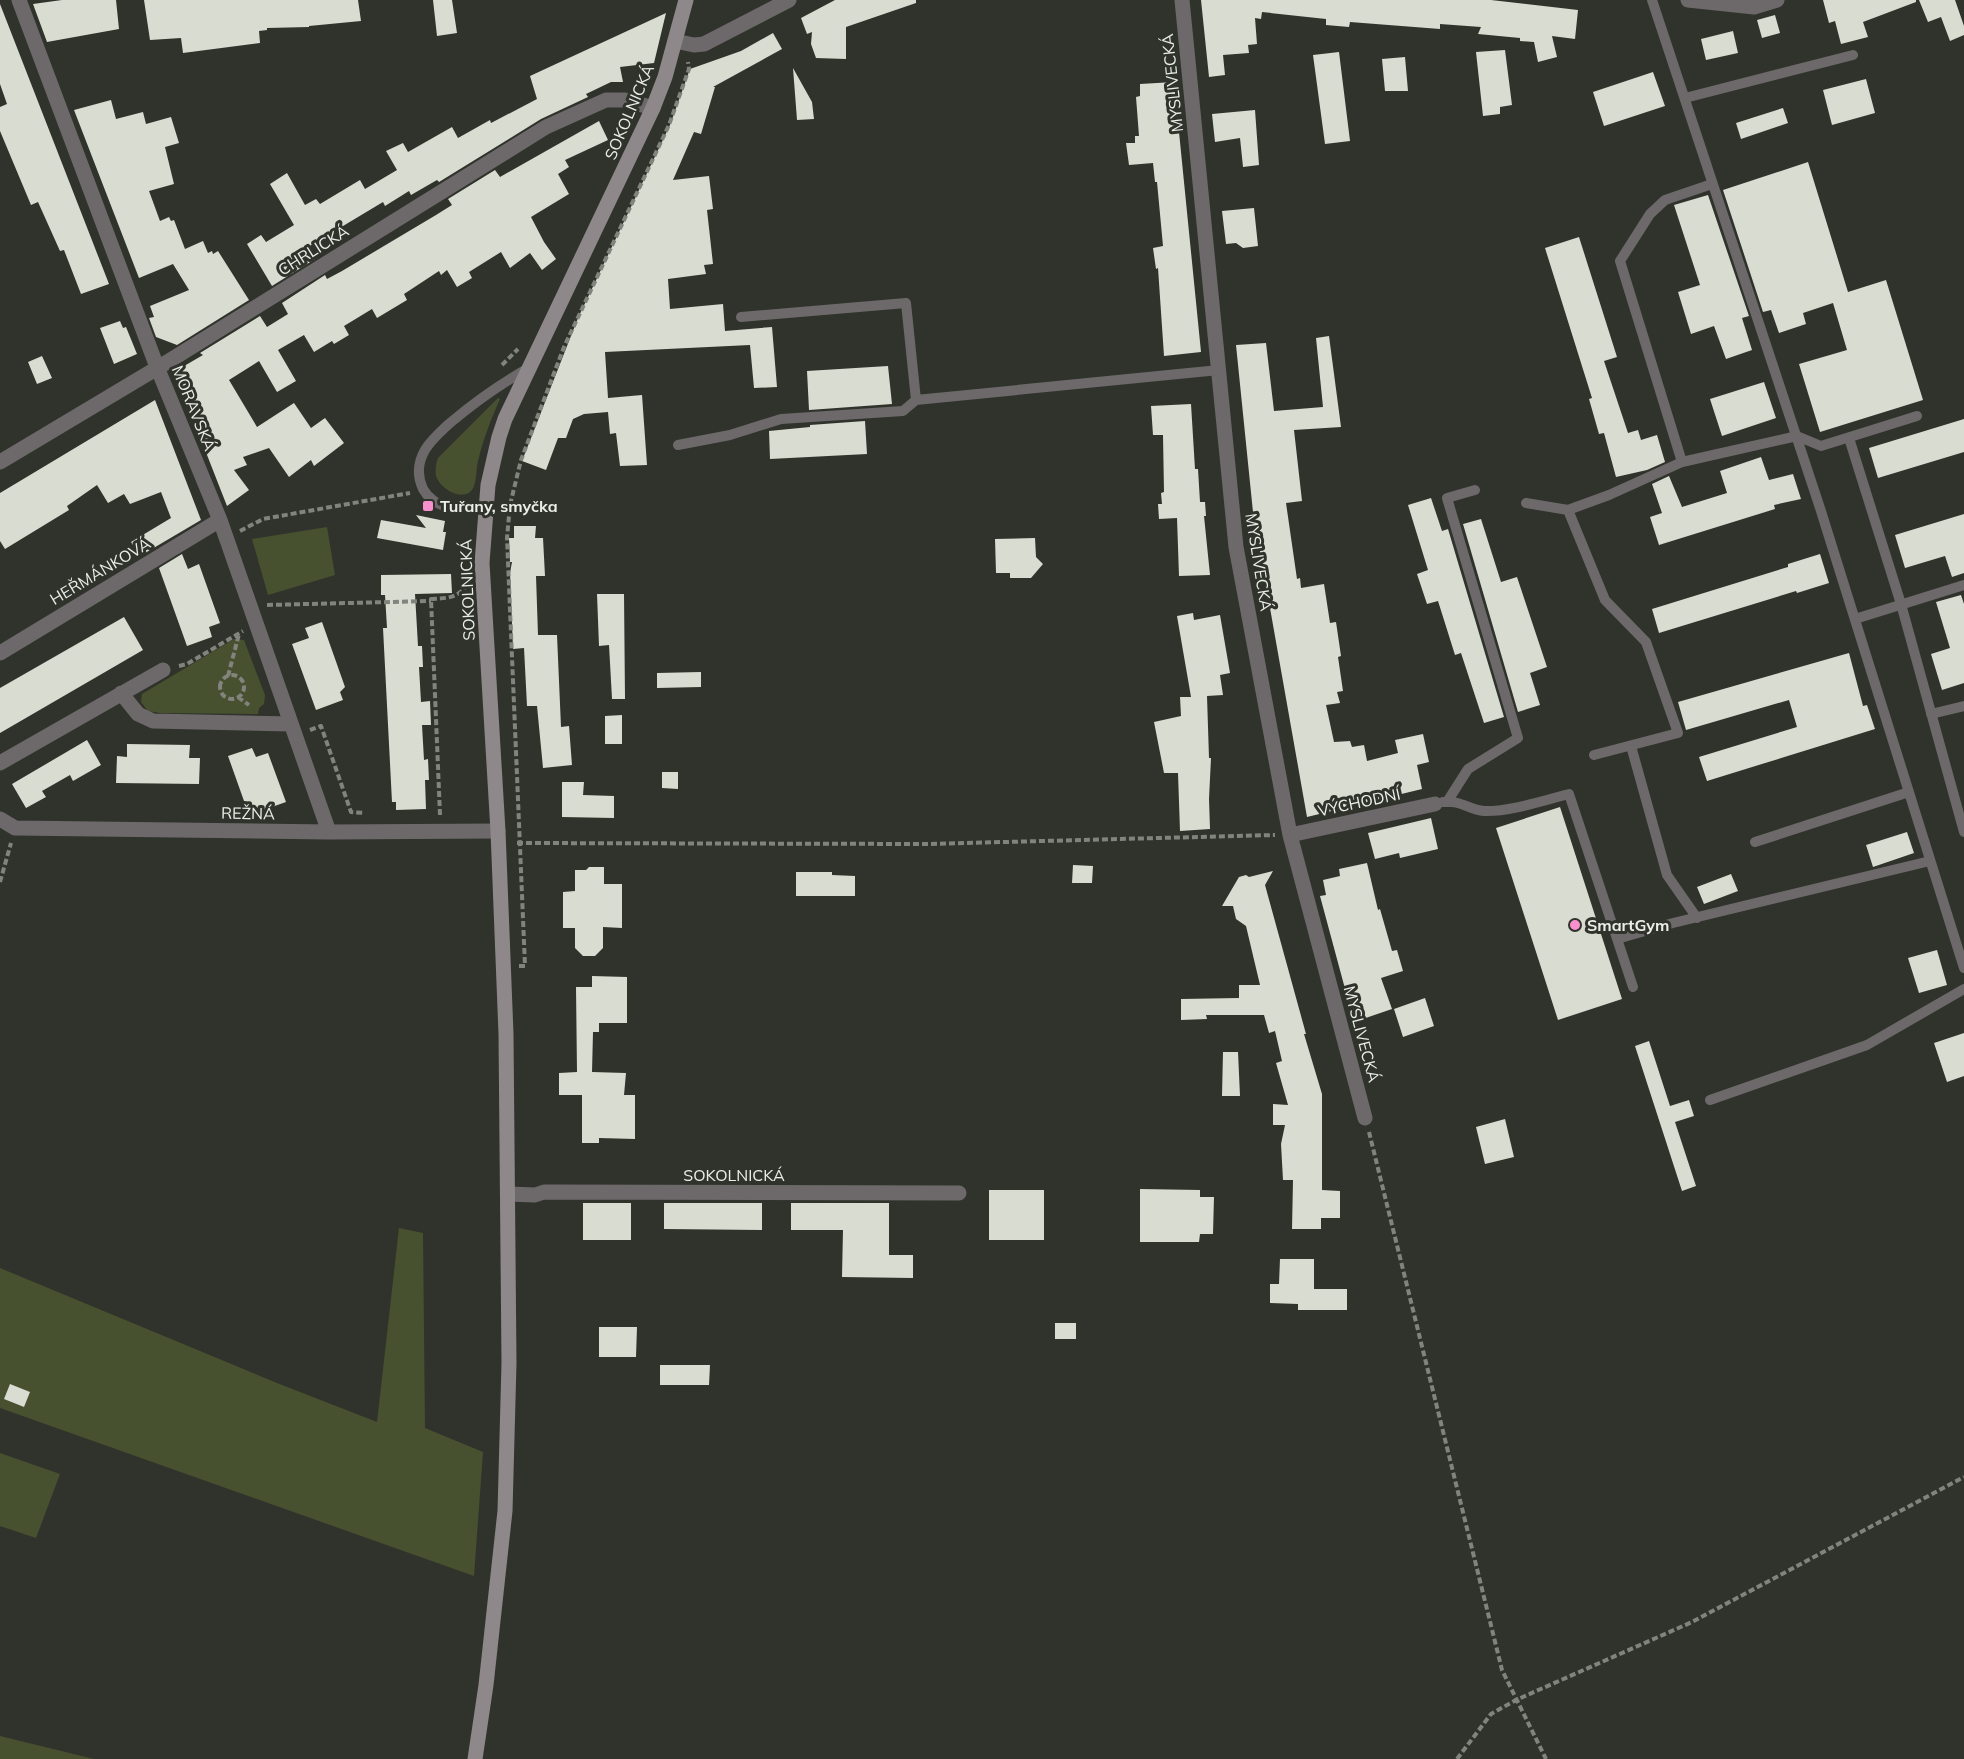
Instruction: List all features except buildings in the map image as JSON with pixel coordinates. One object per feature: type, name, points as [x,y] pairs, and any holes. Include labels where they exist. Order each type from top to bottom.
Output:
[{"type":"main road","name":"SOKOLNICKÁ","points":[[475,1759],[486,1684],[505,1511],[509,1363],[507,1110],[503,966],[499,837],[482,563],[485,507],[492,462],[499,437],[529,368],[653,108],[665,76],[686,0]]},
{"type":"street","name":"MORAVSKÁ","points":[[19,0],[157,367],[220,520],[329,832]]},
{"type":"street","points":[[675,41],[704,44],[789,0]]},
{"type":"street","name":"MYSLIVECKÁ","points":[[1182,0],[1236,547],[1290,835],[1365,1118]]},
{"type":"street","points":[[1688,0],[1754,7],[1777,0]]},
{"type":"street","name":"CHRLICKÁ","points":[[0,462],[546,127],[606,100],[625,100],[653,108]]},
{"type":"street","name":"HEŘMÁNKOVÁ","points":[[0,653],[220,520]]},
{"type":"street","points":[[0,763],[163,670]]},
{"type":"street","points":[[121,693],[138,714],[153,721],[291,724]]},
{"type":"street","name":"VÝCHODNÍ","points":[[1290,835],[1441,803]]},
{"type":"street","points":[[0,819],[15,828]]},
{"type":"street","name":"REŽNÁ","points":[[15,828],[329,832],[499,837]]},
{"type":"street","name":"SOKOLNICKÁ","points":[[508,1194],[535,1195],[544,1192],[959,1193]]},
{"type":"lane","points":[[1652,0],[1797,436],[1964,968]]},
{"type":"lane","points":[[1685,98],[1853,54]]},
{"type":"lane","points":[[1682,462],[1620,261],[1650,214],[1665,200],[1712,184]]},
{"type":"lane","points":[[741,317],[906,303],[916,400]]},
{"type":"lane","points":[[485,507],[456,509],[441,505],[431,499],[422,486],[418,471],[420,464],[429,444],[478,399],[529,368]]},
{"type":"lane","points":[[678,445],[730,435],[781,419],[903,411],[916,400],[1219,370]]},
{"type":"lane","points":[[1526,503],[1568,510],[1609,495],[1682,462],[1797,436],[1821,446],[1917,416]]},
{"type":"lane","points":[[1849,438],[1901,604],[1964,832]]},
{"type":"lane","points":[[1441,803],[1468,769],[1518,738],[1447,498],[1475,490]]},
{"type":"lane","points":[[1568,510],[1605,600],[1646,642],[1678,733],[1594,755]]},
{"type":"lane","points":[[1855,619],[1964,585]]},
{"type":"lane","points":[[1931,714],[1964,706]]},
{"type":"lane","points":[[1631,746],[1667,875],[1697,918]]},
{"type":"lane","points":[[1755,842],[1909,792]]},
{"type":"lane","points":[[1441,803],[1457,802],[1483,811],[1521,806],[1569,794],[1633,987]]},
{"type":"lane","points":[[1617,939],[1930,861]]},
{"type":"lane","points":[[1710,1100],[1867,1045],[1964,989]]},
{"type":"path","points":[[503,966],[525,966],[507,538],[510,505],[520,460],[564,347],[669,125],[689,69],[687,63],[692,44]]},
{"type":"path","points":[[236,533],[263,519],[407,494],[422,486]]},
{"type":"path","points":[[262,605],[431,601],[431,599],[454,597],[460,594],[468,584]]},
{"type":"path","points":[[431,601],[441,812],[436,818]]},
{"type":"path","points":[[163,670],[187,664],[245,630]]},
{"type":"path","points":[[228,676],[239,678],[243,684],[243,692],[234,699],[227,698],[220,690],[222,680],[228,676],[240,633]]},
{"type":"path","points":[[307,730],[321,726],[351,812],[372,813]]},
{"type":"path","points":[[0,882],[15,828]]},
{"type":"path","points":[[499,837],[519,843],[927,844],[1290,835]]},
{"type":"path","points":[[1365,1118],[1419,1327],[1502,1670],[1546,1759]]},
{"type":"path","points":[[1457,1759],[1491,1714],[1516,1700],[1692,1622],[1964,1477]]},
{"type":"green space","points":[[498,398],[500,399],[480,453],[472,490],[461,495],[450,492],[441,485],[436,476],[438,458]]},
{"type":"green space","points":[[327,527],[335,575],[268,595],[252,539]]},
{"type":"green space","points":[[234,639],[244,640],[265,695],[264,704],[259,708],[258,714],[160,713],[148,711],[141,702],[142,694]]},
{"type":"green space","points":[[399,1228],[423,1233],[425,1428],[483,1452],[474,1576],[0,1408],[0,1268],[377,1422]]},
{"type":"green space","points":[[0,1453],[60,1474],[36,1538],[0,1526]]},
{"type":"green space","points":[[0,1736],[94,1759],[0,1759]]},
{"type":"place","name":"Tuřany, smyčka","points":[[428,506]]},
{"type":"place","name":"SmartGym","points":[[1575,925]]}]
